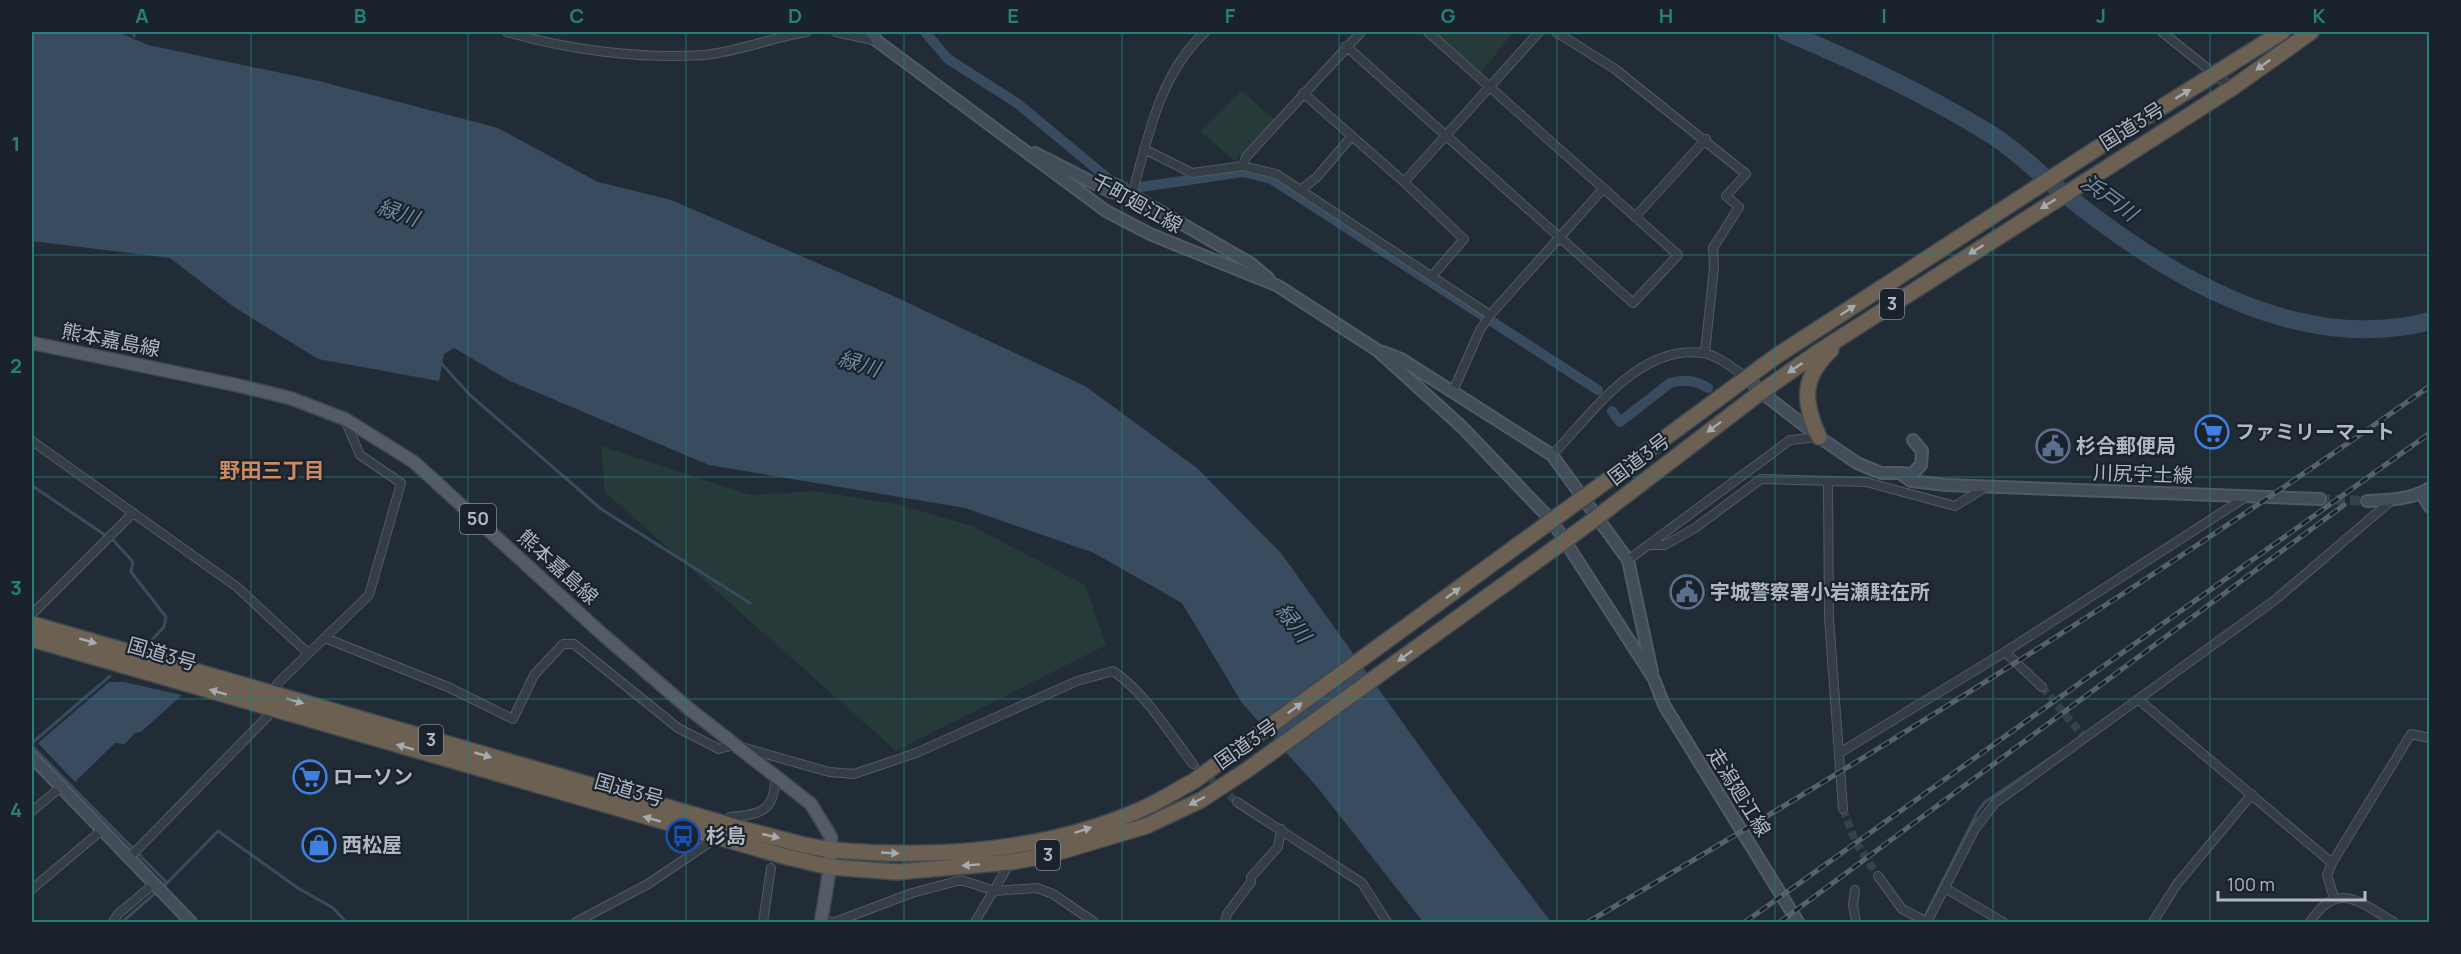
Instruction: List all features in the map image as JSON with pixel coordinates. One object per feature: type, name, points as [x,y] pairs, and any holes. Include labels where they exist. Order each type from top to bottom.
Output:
[{"type":"highway","name":"国道3号","points":[[32,639],[832,850],[950,852],[1053,838],[1142,809],[1194,781],[1748,378],[2010,204],[2282,32]]},
{"type":"highway","name":"国道3号","points":[[32,624],[270,700],[717,837],[831,867],[897,872],[1011,862],[1070,850],[1146,826],[1201,800],[1247,770],[1561,544],[1761,392],[2025,218],[2232,88],[2311,32]]},
{"type":"highway","points":[[1819,437],[1807,407],[1808,386],[1813,371],[1851,331]]},
{"type":"main road","name":"千町廻江線","points":[[874,36],[1106,211],[1141,230],[1278,286],[1377,350],[1462,427],[1547,524]]},
{"type":"main road","points":[[1017,145],[1111,192],[1132,195],[1250,264],[1278,286]]},
{"type":"main road","name":"熊本嘉島線","points":[[32,344],[290,398],[345,419],[414,462],[601,633],[734,745],[811,804],[827,827],[832,850],[822,922]]},
{"type":"main road","name":"千町廻江線","points":[[1377,350],[1401,359],[1552,455]]},
{"type":"main road","name":"川尻宇土線","points":[[1748,378],[1761,392],[1857,463],[1881,473],[1900,473],[1911,481],[1986,487],[2320,499]]},
{"type":"main road","points":[[1900,473],[1912,474],[1922,465],[1922,452],[1913,440]]},
{"type":"main road","name":"走潟廻江線","points":[[1552,455],[1628,560],[1654,679],[1664,705],[1798,922]]},
{"type":"main road","points":[[2367,501],[2393,500],[2426,491],[2430,507]]},
{"type":"main road","name":"走潟廻江線","points":[[1547,524],[1654,679]]},
{"type":"main road","points":[[32,757],[191,922]]},
{"type":"street","points":[[507,32],[560,46],[652,56],[704,55],[745,48],[782,36],[807,32]]},
{"type":"street","points":[[532,32],[539,41]]},
{"type":"street","points":[[836,32],[874,36]]},
{"type":"street","points":[[1132,195],[1157,105],[1174,71],[1193,43],[1205,32]]},
{"type":"street","points":[[1243,166],[1246,157],[1361,32]]},
{"type":"street","points":[[1346,46],[1633,303],[1678,255],[1428,32]]},
{"type":"street","points":[[1404,182],[1539,32]]},
{"type":"street","points":[[1548,32],[1558,33],[1615,69],[1746,174],[1726,196],[1739,207],[1713,248],[1714,267],[1705,353]]},
{"type":"street","points":[[2162,32],[2232,88]]},
{"type":"street","points":[[1303,93],[1404,182],[1464,239],[1433,275]]},
{"type":"street","points":[[1300,190],[1316,178],[1352,136]]},
{"type":"street","points":[[1635,217],[1706,140]]},
{"type":"street","points":[[1144,149],[1192,173],[1243,166],[1276,174],[1433,275],[1490,315]]},
{"type":"street","points":[[1454,391],[1480,330],[1490,315],[1603,189]]},
{"type":"street","points":[[1552,455],[1616,388],[1646,364],[1658,358],[1705,353],[1748,378]]},
{"type":"street","points":[[129,858],[267,717],[270,700],[308,654],[369,595],[401,483],[360,455],[345,419]]},
{"type":"street","points":[[1628,560],[1790,440],[1819,437]]},
{"type":"street","points":[[32,441],[237,588],[308,654]]},
{"type":"street","points":[[1650,545],[1665,545],[1695,528],[1761,479],[1828,483],[1866,482],[1955,506],[1986,487]]},
{"type":"street","points":[[1828,483],[1829,618],[1844,809]]},
{"type":"street","points":[[1841,752],[2005,652],[2247,496]]},
{"type":"street","points":[[1878,876],[1902,909],[1913,919],[1927,922],[1975,829],[1995,803],[2284,593],[2393,500]]},
{"type":"street","points":[[32,614],[132,514]]},
{"type":"street","points":[[325,638],[448,687],[513,719],[534,675],[563,644],[574,644],[678,728],[719,749],[734,745],[828,772],[854,774],[916,753],[1077,681],[1113,671],[1124,678],[1152,710],[1193,764]]},
{"type":"street","points":[[2005,652],[2042,687]]},
{"type":"street","points":[[2139,700],[2332,863]]},
{"type":"street","points":[[2334,898],[2327,875],[2332,863],[2410,734],[2430,738]]},
{"type":"street","points":[[576,922],[648,884],[717,837],[723,823],[730,817],[758,814],[764,811],[772,797],[775,776]]},
{"type":"street","points":[[32,811],[61,788]]},
{"type":"street","points":[[2153,922],[2177,884],[2252,794]]},
{"type":"street","points":[[1237,802],[1281,828],[1362,883],[1387,922]]},
{"type":"street","points":[[1225,922],[1227,914],[1251,882],[1251,877],[1278,847],[1281,828]]},
{"type":"street","points":[[32,889],[102,830]]},
{"type":"street","points":[[975,922],[1011,862]]},
{"type":"street","points":[[763,922],[771,868]]},
{"type":"street","points":[[822,922],[835,922],[912,893],[961,880],[995,891],[1036,888],[1053,894],[1094,922]]},
{"type":"street","points":[[113,922],[118,914],[154,884]]},
{"type":"street","points":[[1945,888],[2003,922]]},
{"type":"street","points":[[1855,890],[1853,905],[1856,922]]},
{"type":"street","points":[[2310,922],[2321,906],[2334,898],[2351,899],[2394,922]]},
{"type":"green space","points":[[1433,32],[1513,32],[1480,74]]},
{"type":"green space","points":[[1241,91],[1274,119],[1235,161],[1200,131]]},
{"type":"green space","points":[[601,446],[750,495],[814,491],[897,504],[972,526],[1085,585],[1106,645],[896,751],[605,492]]},
{"type":"water","name":"緑川","points":[[32,32],[118,32],[148,45],[315,80],[498,128],[598,182],[671,200],[887,293],[1085,386],[1197,468],[1281,553],[1454,794],[1551,922],[1423,922],[1318,788],[1242,703],[1182,603],[1094,553],[965,508],[709,465],[510,381],[454,348],[444,354],[439,381],[318,359],[234,307],[170,258],[32,241]]},
{"type":"water","points":[[109,682],[124,682],[182,695],[141,732],[135,733],[125,744],[115,743],[75,782],[38,743]]},
{"type":"waterway","points":[[925,32],[948,59],[1017,103],[1110,180],[1124,186]]},
{"type":"waterway","name":"浜戸川","points":[[1786,32],[1891,79],[1967,120],[2021,156],[2104,225],[2189,279],[2235,301],[2283,317],[2331,327],[2380,329],[2430,321]]},
{"type":"waterway","points":[[1141,187],[1243,172],[1271,179],[1598,390]]},
{"type":"waterway","points":[[440,362],[470,395],[601,509],[750,603]]},
{"type":"waterway","points":[[1612,411],[1620,422],[1670,383],[1690,381],[1708,388]]},
{"type":"waterway","points":[[32,489],[34,487],[114,541],[133,562],[131,572],[166,617],[164,627],[149,643]]},
{"type":"waterway","points":[[32,743],[110,676]]},
{"type":"waterway","points":[[32,746],[167,883],[218,831],[298,888],[333,908],[346,922]]},
{"type":"waterway","points":[[1924,918],[1978,811],[1985,802],[2055,755]]},
{"type":"waterway","points":[[122,922],[167,883]]},
{"type":"tunnel","points":[[2320,499],[2367,501]]},
{"type":"tunnel","points":[[2042,687],[2085,738]]},
{"type":"tunnel","points":[[1193,764],[1237,802]]},
{"type":"tunnel","points":[[1843,809],[1855,841],[1878,876]]},
{"type":"railway","points":[[1588,922],[1802,795],[2015,663],[2224,527],[2430,386]]},
{"type":"railway","points":[[1745,922],[2430,433]]},
{"type":"railway","points":[[1780,922],[2344,505]]},
{"type":"place","name":"ファミリーマート","points":[[2212,432]]},
{"type":"place","name":"杉合郵便局","points":[[2053,446]]},
{"type":"place","name":"宇城警察署小岩瀬駐在所","points":[[1687,592]]},
{"type":"place","name":"ローソン","points":[[310,777]]},
{"type":"place","name":"杉島","points":[[683,836]]},
{"type":"place","name":"西松屋","points":[[319,845]]},
{"type":"district","name":"野田三丁目","points":[[272,471]]}]
